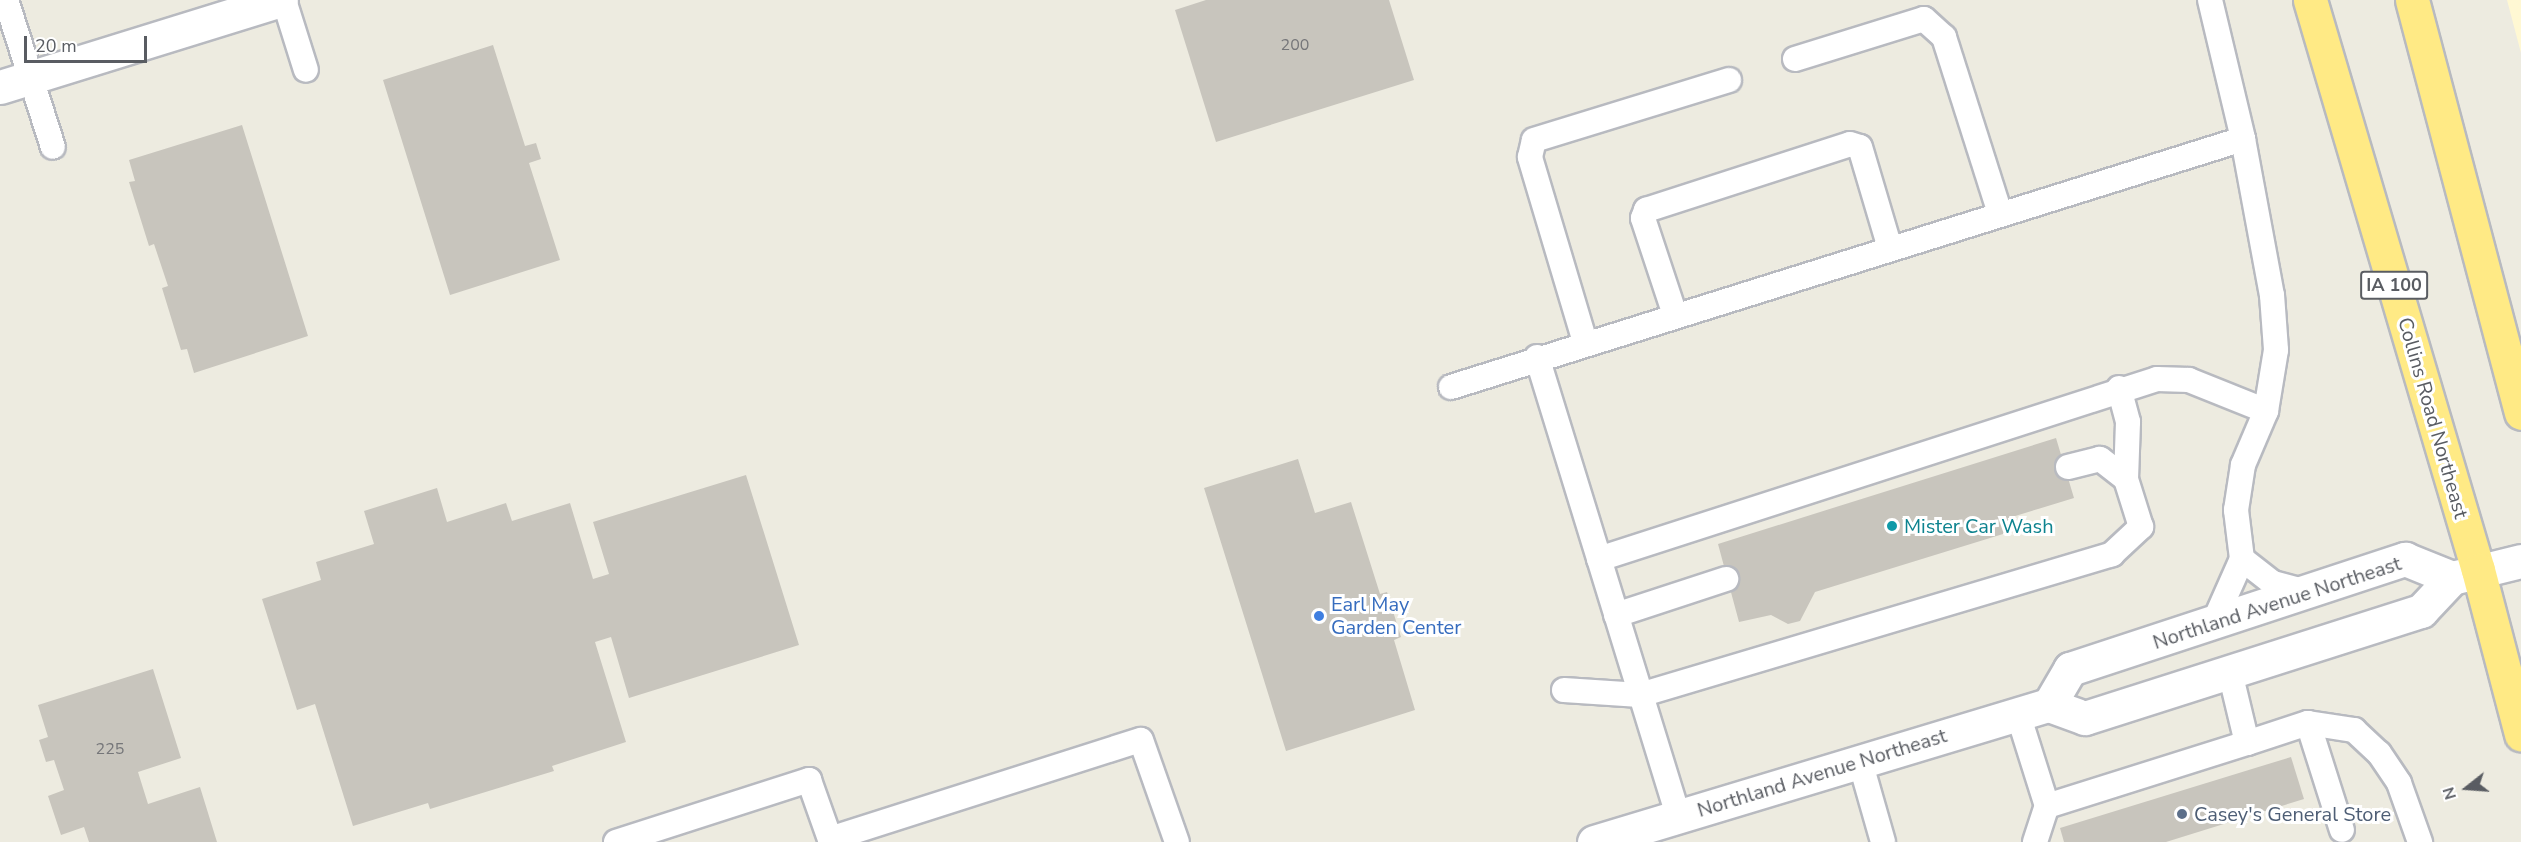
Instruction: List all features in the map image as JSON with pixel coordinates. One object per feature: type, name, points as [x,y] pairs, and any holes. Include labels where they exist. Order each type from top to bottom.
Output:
[{"type":"highway","name":"Collins Road Northeast","points":[[2310,0],[2465,574],[2521,734]]},
{"type":"highway","points":[[2412,0],[2521,412]]},
{"type":"street","points":[[0,87],[283,0]]},
{"type":"street","name":"Northland Avenue Northeast","points":[[1594,842],[2049,705],[2070,669],[2405,559],[2465,574]]},
{"type":"street","points":[[2049,705],[2085,718],[2421,611],[2465,574],[2521,561]]},
{"type":"lane","points":[[6,0],[53,147]]},
{"type":"lane","points":[[283,0],[306,70]]},
{"type":"lane","points":[[2210,0],[2243,139],[2272,295],[2276,350],[2266,411],[2243,465],[2236,510],[2242,559],[2214,622]]},
{"type":"lane","points":[[1795,59],[1924,19],[1944,37],[2000,214]]},
{"type":"lane","points":[[1586,342],[1530,157],[1534,140],[1729,80]]},
{"type":"lane","points":[[1451,387],[1537,357],[2243,139]]},
{"type":"lane","points":[[1674,315],[1643,218],[1646,210],[1850,144],[1860,147],[1890,248]]},
{"type":"lane","points":[[1537,357],[1678,816]]},
{"type":"lane","points":[[1599,559],[2120,388],[2157,379],[2189,380],[2266,411]]},
{"type":"lane","points":[[1564,690],[1640,694],[2112,554],[2141,527],[2126,479],[2128,422],[2120,388]]},
{"type":"lane","points":[[2068,467],[2100,459],[2126,479]]},
{"type":"lane","points":[[2242,559],[2273,583],[2307,592]]},
{"type":"lane","points":[[1616,615],[1726,579]]},
{"type":"lane","points":[[2230,672],[2247,743]]},
{"type":"lane","points":[[2018,714],[2047,806],[2035,842]]},
{"type":"lane","points":[[2308,723],[2342,830]]},
{"type":"lane","points":[[2047,806],[2308,723],[2354,730],[2379,753],[2398,783],[2420,842]]},
{"type":"lane","points":[[616,842],[809,780],[831,840],[1141,740],[1177,842]]},
{"type":"lane","points":[[1860,761],[1883,842]]},
{"type":"shaded area","points":[[2507,0],[2521,0],[2521,53]]},
{"type":"building","points":[[1206,0],[1389,0],[1414,80],[1216,142],[1175,10]]},
{"type":"building","points":[[493,45],[525,146],[536,143],[541,159],[529,163],[560,260],[450,295],[383,80]]},
{"type":"building","points":[[242,125],[308,336],[194,373],[187,349],[181,350],[162,288],[168,286],[154,244],[149,246],[129,182],[135,181],[129,160]]},
{"type":"building","name":"Mister Car Wash","points":[[2056,438],[2074,498],[2012,517],[2003,534],[1815,592],[1800,621],[1788,624],[1771,615],[1739,622],[1718,544]]},
{"type":"building","name":"Earl May Garden Center","points":[[1298,459],[1315,513],[1351,502],[1380,594],[1387,592],[1401,637],[1394,640],[1415,710],[1286,751],[1204,488]]},
{"type":"building","points":[[746,475],[799,645],[629,698],[611,637],[595,642],[626,742],[552,766],[554,771],[430,809],[428,803],[353,826],[315,704],[297,710],[262,599],[321,580],[316,562],[374,544],[364,511],[437,488],[447,522],[506,503],[512,521],[570,503],[593,579],[609,574],[593,522]]},
{"type":"building","points":[[153,669],[181,758],[138,772],[148,804],[200,787],[217,842],[89,842],[84,827],[61,835],[48,796],[64,790],[54,760],[46,762],[39,740],[48,737],[38,705]]},
{"type":"building","name":"Casey's General Store","points":[[2291,757],[2304,799],[2166,842],[2064,842],[2060,828]]},
{"type":"place","name":"Mister Car Wash","points":[[1892,526]]},
{"type":"place","name":"Earl May Garden Center","points":[[1319,616]]},
{"type":"place","name":"Casey's General Store","points":[[2182,814]]}]
